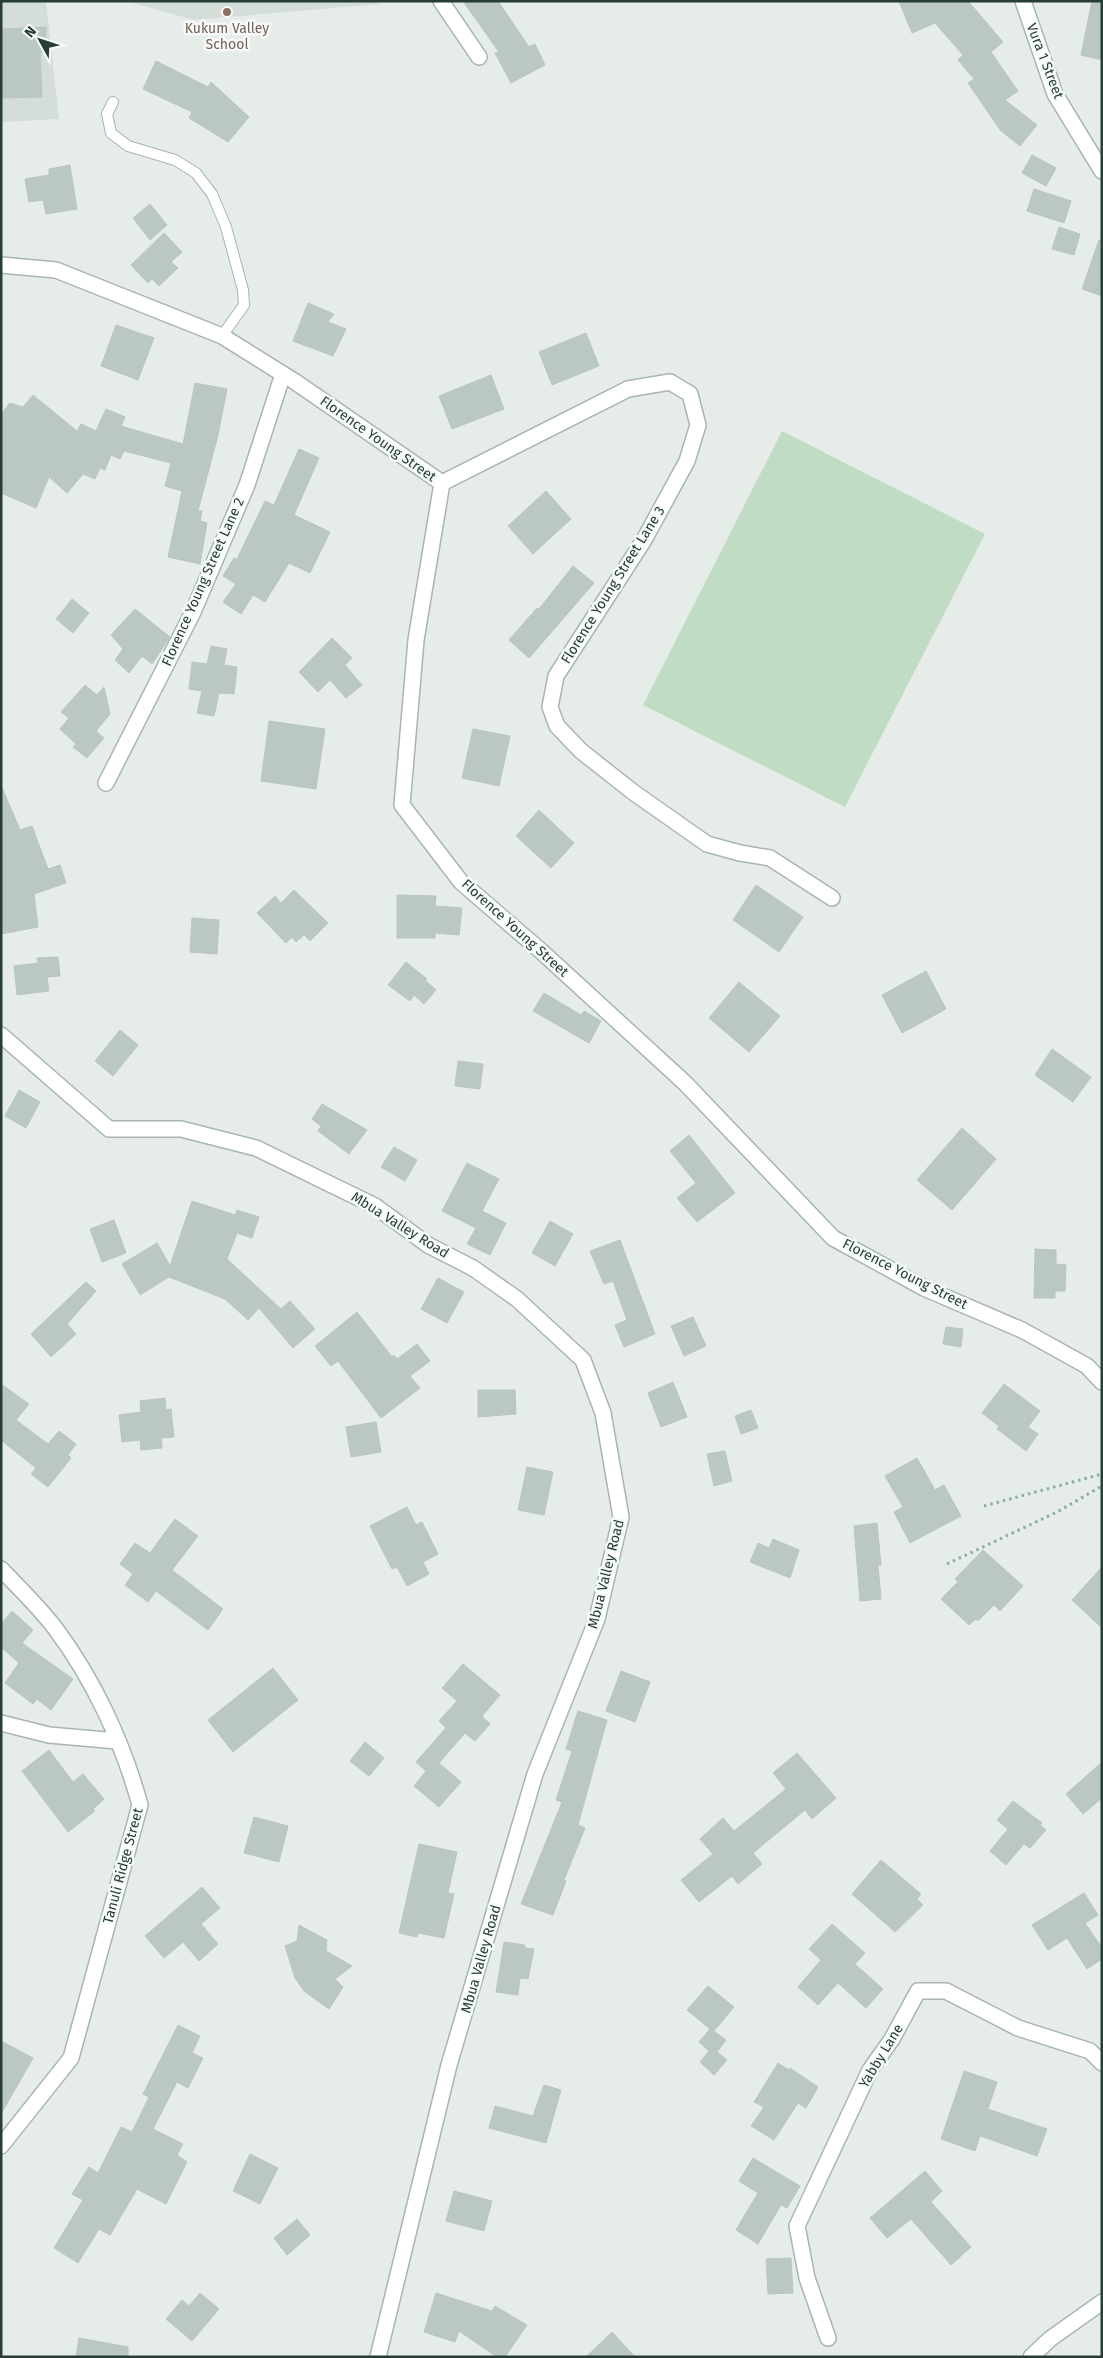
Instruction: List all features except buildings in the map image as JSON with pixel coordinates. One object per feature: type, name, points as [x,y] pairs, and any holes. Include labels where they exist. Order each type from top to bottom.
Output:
[{"type":"street","points":[[442,1],[479,56]]},
{"type":"street","name":"Vura 1 Street","points":[[1023,1],[1056,94],[1102,171]]},
{"type":"street","name":"Florence Young Street","points":[[1,265],[56,270],[222,336],[283,374],[442,483],[416,640],[402,805],[462,882],[541,951],[685,1083],[832,1238],[924,1288],[1022,1330],[1086,1366],[1102,1382]]},
{"type":"street","name":"Florence Young Street Lane 2","points":[[106,783],[193,612],[247,485],[283,374]]},
{"type":"street","name":"Florence Young Street Lane 3","points":[[442,483],[628,389],[670,382],[690,394],[698,425],[687,461],[644,540],[556,676],[550,707],[557,726],[581,750],[632,792],[707,844],[740,853],[770,858],[832,898]]},
{"type":"street","name":"Mbua Valley Road","points":[[1,1035],[109,1129],[181,1130],[256,1148],[375,1206],[428,1245],[473,1268],[517,1299],[583,1360],[602,1413],[621,1517],[598,1619],[534,1774],[449,2065],[378,2357]]},
{"type":"street","name":"Tanuli Ridge Street","points":[[1,1569],[54,1628],[90,1682],[131,1770],[140,1805],[71,2058],[1,2146]]},
{"type":"street","points":[[1,1723],[49,1735],[117,1741]]},
{"type":"street","name":"Yabby Lane","points":[[828,2338],[806,2278],[797,2226],[870,2070],[892,2039],[918,1992],[946,1991],[1018,2028],[1090,2051],[1102,2063]]},
{"type":"street","points":[[1032,2357],[1050,2339],[1102,2303],[1102,2298]]},
{"type":"lane","points":[[113,102],[108,114],[111,133],[128,146],[175,160],[196,173],[212,194],[226,227],[244,298],[244,305],[222,336]]},
{"type":"path","points":[[984,1506],[1102,1474]]},
{"type":"path","points":[[947,1564],[1058,1512],[1102,1486]]},
{"type":"shaded area","points":[[1,1],[46,1],[59,119],[1,122]]},
{"type":"shaded area","name":"Kukum Valley School","points":[[126,1],[379,1],[381,4],[194,20]]},
{"type":"green space","points":[[782,431],[985,534],[845,807],[643,705]]},
{"type":"place","name":"Kukum Valley School","points":[[227,12]]}]
